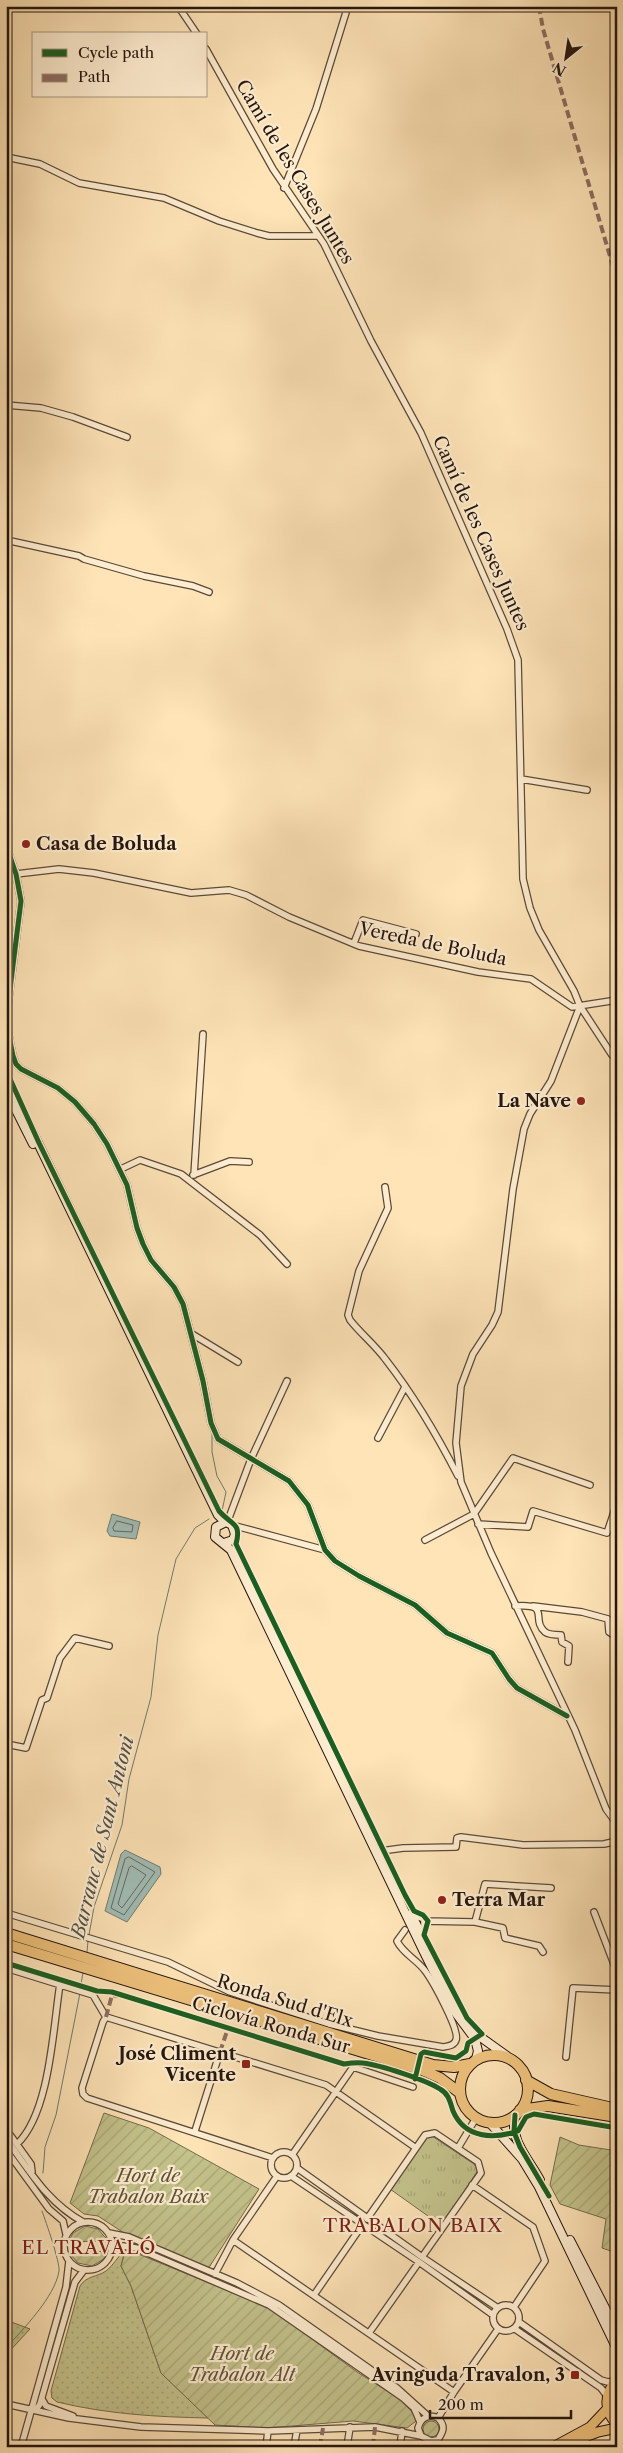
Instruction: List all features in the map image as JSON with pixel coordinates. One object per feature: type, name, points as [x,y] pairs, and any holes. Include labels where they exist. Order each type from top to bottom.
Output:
[{"type":"highway","name":"Ronda Sud d'Elx","points":[[6,1933],[433,2065],[454,2067],[473,2062]]},
{"type":"highway","name":"Ronda Sud d'Elx","points":[[6,1944],[422,2070],[440,2078],[460,2093]]},
{"type":"highway","points":[[617,2109],[551,2094],[526,2080],[516,2064],[507,2056],[492,2055],[473,2062],[460,2083],[460,2093],[466,2107],[476,2118],[489,2122],[507,2120],[518,2112],[548,2106],[617,2117]]},
{"type":"highway","points":[[518,2112],[526,2096],[526,2080]]},
{"type":"main road","points":[[6,1077],[218,1515],[228,1523],[235,1534],[233,1540],[236,1551],[381,1851],[424,1952],[452,2008],[478,2045],[473,2062]]},
{"type":"main road","points":[[6,1090],[213,1514],[216,1526],[215,1537],[231,1550],[409,1916],[420,1933],[464,2018],[479,2036],[507,2056]]},
{"type":"main road","points":[[216,1526],[228,1523]]},
{"type":"main road","points":[[224,1543],[233,1540]]},
{"type":"main road","points":[[518,2112],[513,2124],[520,2147],[534,2168],[617,2331]]},
{"type":"main road","points":[[489,2122],[522,2159],[539,2187],[617,2349]]},
{"type":"main road","points":[[616,2380],[607,2396],[607,2409],[617,2424]]},
{"type":"main road","points":[[553,2447],[590,2427],[607,2409]]},
{"type":"main road","points":[[563,2447],[575,2440],[617,2428]]},
{"type":"street","points":[[178,6],[196,32]]},
{"type":"street","points":[[284,188],[316,109],[348,6]]},
{"type":"street","name":"Camí de les Cases Juntes","points":[[208,53],[284,188],[318,236],[421,434],[492,591],[514,647],[518,668],[523,879],[530,908],[539,930],[574,991],[580,1006],[612,1055],[617,1059]]},
{"type":"street","points":[[6,158],[40,164],[79,183],[164,198],[219,221],[257,233],[269,236],[318,236]]},
{"type":"street","points":[[6,405],[49,410],[127,437]]},
{"type":"street","points":[[6,540],[79,556],[144,576],[193,586],[210,592]]},
{"type":"street","points":[[521,779],[587,790]]},
{"type":"street","points":[[6,845],[16,874],[21,902],[6,1021],[8,1045],[16,1064],[58,1088],[75,1102],[94,1124],[121,1169],[128,1185],[136,1228],[143,1244],[151,1260],[174,1287],[183,1304],[192,1334],[214,1432],[218,1439],[289,1481],[308,1505],[325,1550]]},
{"type":"street","name":"Vereda de Boluda","points":[[16,874],[59,869],[134,880],[191,893],[229,890],[246,895],[289,917],[354,943],[478,972],[531,979],[572,1007],[580,1006]]},
{"type":"street","points":[[6,870],[16,874]]},
{"type":"street","points":[[354,943],[363,920],[416,934]]},
{"type":"street","points":[[461,1482],[456,1443],[461,1386],[473,1354],[498,1312],[515,1180],[524,1129],[530,1114],[553,1075],[580,1006],[617,1000]]},
{"type":"street","points":[[194,1175],[203,1034]]},
{"type":"street","points":[[121,1169],[140,1160],[181,1174],[260,1235],[287,1264]]},
{"type":"street","points":[[186,1178],[230,1161],[249,1162]]},
{"type":"street","points":[[385,1187],[388,1208],[359,1271],[348,1315],[350,1320],[374,1346],[405,1387],[435,1434],[461,1482],[515,1606],[575,1730],[606,1810],[617,1824]]},
{"type":"street","points":[[192,1334],[238,1362]]},
{"type":"street","points":[[287,1381],[251,1459],[228,1523],[325,1550],[346,1568],[416,1605],[447,1633],[492,1653],[509,1679],[518,1688],[567,1716]]},
{"type":"street","points":[[378,1438],[405,1387]]},
{"type":"street","points":[[425,1540],[474,1514],[513,1458],[590,1485]]},
{"type":"street","points":[[478,1524],[528,1527],[533,1511],[607,1533],[617,1503]]},
{"type":"street","points":[[515,1606],[533,1606],[582,1612],[608,1619],[609,1632],[617,1637]]},
{"type":"street","points":[[533,1606],[538,1610],[543,1630],[547,1633],[561,1636],[562,1642],[569,1646],[568,1662]]},
{"type":"street","points":[[6,1744],[26,1748],[42,1700],[47,1698],[60,1658],[75,1638],[109,1646]]},
{"type":"street","points":[[381,1851],[403,1848],[456,1847],[457,1838],[524,1845],[556,1843],[584,1845],[617,1841]]},
{"type":"street","points":[[475,1922],[485,1884],[551,1888]]},
{"type":"street","points":[[594,1912],[617,1972]]},
{"type":"street","points":[[6,1913],[168,1962],[230,1992],[329,2024],[378,2036],[443,2047],[452,2046],[456,2040],[457,2032],[448,2014],[427,1974],[416,1960],[400,1948],[397,1941],[405,1930],[409,1916],[421,1917],[424,1922]]},
{"type":"street","points":[[424,1922],[475,1922],[503,1928],[505,1938],[539,1946],[543,1952]]},
{"type":"street","points":[[420,1933],[424,1922]]},
{"type":"street","points":[[405,1930],[412,1935],[424,1952]]},
{"type":"street","points":[[6,1968],[91,1994],[106,2017],[326,2085],[416,2148]]},
{"type":"street","points":[[15,2147],[35,2117],[44,2089],[60,1984]]},
{"type":"street","points":[[566,2057],[573,1988],[617,1990]]},
{"type":"street","points":[[106,2017],[82,2088],[83,2094],[88,2098],[195,2131],[273,2158]]},
{"type":"street","points":[[195,2131],[220,2052]]},
{"type":"street","points":[[292,2155],[352,2067],[412,2086]]},
{"type":"street","points":[[458,2148],[476,2118]]},
{"type":"street","points":[[6,2130],[15,2147]]},
{"type":"street","points":[[314,2296],[425,2135],[435,2133],[458,2148],[478,2162],[481,2173],[369,2333]]},
{"type":"street","points":[[6,2139],[31,2164],[32,2172],[62,2209],[83,2222]]},
{"type":"street","points":[[7,2151],[50,2209],[63,2221],[66,2234],[64,2250],[68,2261],[66,2286],[34,2410],[20,2447]]},
{"type":"street","points":[[282,2152],[292,2155],[297,2161],[297,2168],[291,2176],[283,2178],[277,2176],[272,2169],[273,2158],[282,2152]]},
{"type":"street","points":[[6,2168],[12,2159]]},
{"type":"street","points":[[297,2168],[365,2221],[421,2260],[498,2308]]},
{"type":"street","points":[[215,2274],[233,2240],[277,2176]]},
{"type":"street","points":[[291,2176],[365,2221]]},
{"type":"street","points":[[472,2186],[533,2227],[545,2261],[514,2307]]},
{"type":"street","points":[[66,2234],[73,2226],[83,2222],[94,2222],[109,2233],[129,2237],[256,2292],[279,2305],[397,2388],[428,2416],[438,2418],[444,2427],[434,2447]]},
{"type":"street","points":[[68,2261],[84,2270],[98,2268],[106,2263],[112,2251],[112,2240],[109,2233]]},
{"type":"street","points":[[233,2240],[454,2392]]},
{"type":"street","points":[[112,2251],[123,2246],[136,2248],[268,2305],[403,2398],[414,2408],[424,2441]]},
{"type":"street","points":[[421,2260],[493,2316]]},
{"type":"street","points":[[34,2410],[42,2400],[75,2282],[84,2270]]},
{"type":"street","points":[[506,2305],[514,2307],[519,2315],[519,2322],[514,2329],[505,2332],[498,2329],[493,2322],[493,2316],[498,2308],[506,2305]]},
{"type":"street","points":[[519,2322],[600,2380],[608,2382],[616,2380]]},
{"type":"street","points":[[438,2418],[498,2329]]},
{"type":"street","points":[[514,2329],[601,2388],[607,2396]]},
{"type":"street","points":[[42,2400],[46,2406],[80,2418]]},
{"type":"street","points":[[6,2404],[69,2418],[140,2427],[268,2431],[376,2427],[402,2431],[424,2441],[437,2440]]},
{"type":"street","points":[[402,2431],[419,2425],[428,2416]]},
{"type":"street","points":[[347,2447],[350,2427]]},
{"type":"street","points":[[294,2447],[297,2430]]},
{"type":"street","points":[[266,2447],[268,2431]]},
{"type":"street","points":[[400,2447],[402,2431]]},
{"type":"street","points":[[575,2440],[584,2441],[586,2447]]},
{"type":"green space","name":"Hort de Trabalon Baix","points":[[104,2113],[149,2128],[259,2189],[208,2269],[124,2233],[98,2216],[84,2214],[70,2203]]},
{"type":"green space","points":[[432,2136],[474,2164],[478,2170],[442,2226],[390,2189],[425,2138]]},
{"type":"green space","points":[[560,2137],[579,2145],[617,2151],[617,2253],[602,2248],[606,2219],[560,2204],[550,2185]]},
{"type":"green space","points":[[85,2226],[98,2229],[109,2242],[68,2243],[73,2233]]},
{"type":"green space","name":"Hort de Trabalon Alt","points":[[126,2249],[268,2307],[357,2372],[400,2399],[414,2414],[416,2421],[407,2428],[353,2421],[267,2428],[215,2425],[161,2373],[131,2286],[121,2266]]},
{"type":"green space","points":[[125,2250],[121,2266],[131,2286],[161,2373],[208,2418],[151,2416],[113,2412],[57,2402],[52,2398],[51,2391],[80,2286],[88,2278],[106,2271]]},
{"type":"green space","points":[[108,2252],[104,2259],[92,2266],[78,2263],[69,2253]]},
{"type":"green space","points":[[6,2320],[30,2329],[6,2355]]},
{"type":"green space","points":[[428,2421],[434,2421],[439,2426],[437,2435],[428,2437],[423,2432],[423,2426]]},
{"type":"water","points":[[112,1514],[140,1522],[136,1539],[110,1536],[107,1531]]},
{"type":"water","points":[[125,1850],[160,1867],[161,1874],[127,1922],[105,1911],[121,1854]]},
{"type":"waterway","points":[[212,1430],[212,1452],[217,1476],[226,1492],[222,1511]]},
{"type":"waterway","name":"Barranc de Sant Antoni","points":[[89,1935],[94,1907],[122,1825],[129,1779],[151,1697],[158,1635],[176,1559],[195,1528],[209,1519]]},
{"type":"waterway","name":"Barranc de Sant Antoni","points":[[87,1952],[88,1941]]},
{"type":"waterway","name":"Barranc de Sant Antoni","points":[[80,1989],[83,1973]]},
{"type":"waterway","name":"Barranc de Sant Antoni","points":[[43,2173],[45,2147],[56,2115],[80,1993]]},
{"type":"waterway","name":"Barranc de Sant Antoni","points":[[6,2348],[45,2302],[59,2271],[55,2251],[42,2211]]},
{"type":"marked path","points":[[539,6],[543,29],[617,280]]},
{"type":"marked path","points":[[106,2017],[112,1995],[118,1996]]},
{"type":"marked path","points":[[220,2052],[227,2031]]},
{"type":"marked path","points":[[6,2249],[10,2272],[6,2295]]},
{"type":"marked path","points":[[373,2447],[375,2427]]},
{"type":"marked path","points":[[320,2447],[323,2428]]},
{"type":"cycle path","points":[[6,845],[16,874],[21,901],[6,1021],[13,1056],[16,1064],[21,1069],[58,1088],[75,1102],[94,1124],[107,1144],[127,1185],[137,1228],[143,1244],[151,1260],[174,1287],[183,1304],[203,1381],[211,1423],[218,1439],[289,1481],[308,1505],[325,1550],[335,1561],[359,1576],[415,1605],[447,1633],[492,1653],[517,1688],[567,1716]]},
{"type":"cycle path","points":[[6,1070],[39,1143],[219,1511],[234,1525],[238,1532],[236,1544],[405,1895],[414,1911],[423,1915],[428,1921],[424,1935],[467,2018],[482,2034],[468,2043],[466,2051],[456,2058],[424,2052],[421,2054],[415,2079]]},
{"type":"cycle path","name":"Ciclovía Ronda Sur","points":[[6,1963],[97,1991],[112,1992],[344,2064],[371,2064],[414,2077],[443,2091],[449,2098],[458,2120],[473,2132],[490,2136],[509,2134],[518,2131],[526,2117],[534,2114],[617,2128]]},
{"type":"cycle path","points":[[515,2115],[514,2132],[520,2147],[549,2196]]},
{"type":"place","name":"Casa de Boluda","points":[[26,844]]},
{"type":"place","name":"La Nave","points":[[581,1101]]},
{"type":"place","name":"Terra Mar","points":[[442,1900]]},
{"type":"place","name":"José Climent Vicente","points":[[246,2064]]},
{"type":"place","name":"Avinguda Travalon, 3","points":[[575,2375]]},
{"type":"district","name":"TRABALON BAIX","points":[[413,2225]]},
{"type":"district","name":"EL TRAVALÓ","points":[[89,2247]]}]
